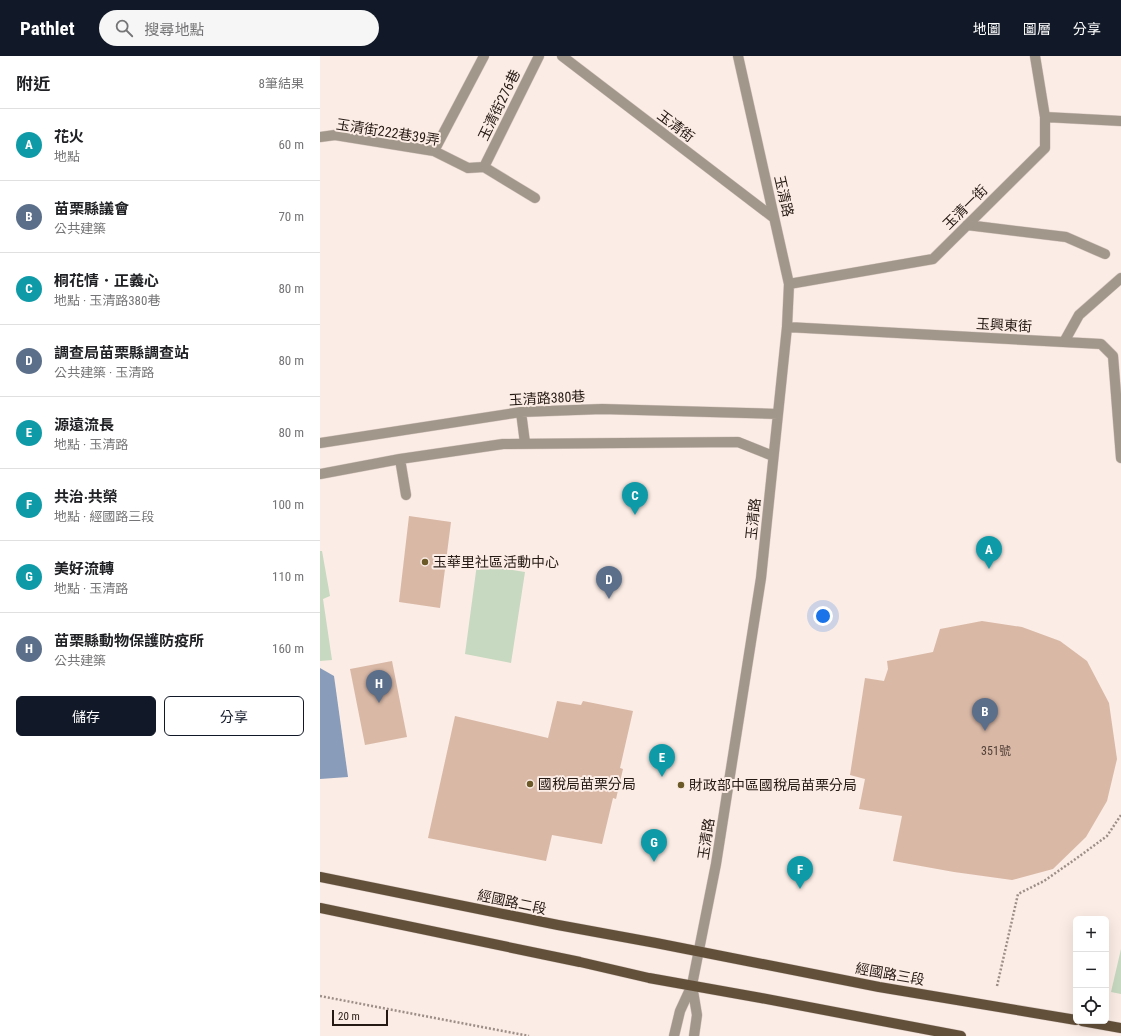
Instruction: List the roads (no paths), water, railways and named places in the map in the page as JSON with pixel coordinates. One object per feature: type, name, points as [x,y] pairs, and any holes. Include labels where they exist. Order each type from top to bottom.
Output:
[{"type":"main road","name":"經國路二段","points":[[320,877],[699,952]]},
{"type":"main road","points":[[320,908],[580,962],[649,978],[961,1036]]},
{"type":"main road","name":"經國路三段","points":[[699,952],[872,985],[1073,1019]]},
{"type":"main road","points":[[1099,1024],[1121,1028]]},
{"type":"street","points":[[434,150],[484,56]]},
{"type":"street","name":"玉清街276巷","points":[[484,167],[539,56]]},
{"type":"street","name":"玉清街","points":[[562,56],[774,218]]},
{"type":"street","name":"玉清路","points":[[692,985],[716,864],[761,578],[787,327],[790,284],[738,56]]},
{"type":"street","name":"玉清一街","points":[[790,284],[933,259],[1045,148],[1045,117],[1035,56]]},
{"type":"street","points":[[1045,117],[1121,121]]},
{"type":"street","name":"玉清街222巷39弄","points":[[320,137],[336,135],[434,150],[468,168],[484,167],[535,198]]},
{"type":"street","points":[[967,225],[1066,237],[1105,254]]},
{"type":"street","points":[[1064,342],[1079,315],[1121,278]]},
{"type":"street","name":"玉興東街","points":[[787,327],[1101,344],[1113,356],[1121,458]]},
{"type":"street","name":"玉清路380巷","points":[[320,443],[521,412],[602,409],[778,414]]},
{"type":"street","points":[[521,412],[525,443]]},
{"type":"street","points":[[320,474],[400,459],[503,444],[525,443],[738,442],[773,456]]},
{"type":"street","points":[[400,459],[406,495]]},
{"type":"street","points":[[674,1036],[678,1016],[692,985]]},
{"type":"street","points":[[692,985],[697,1019],[694,1036]]},
{"type":"water","points":[[320,668],[334,676],[348,777],[320,779]]},
{"type":"place","name":"桐花情．正義心","points":[[635,515]]},
{"type":"place","name":"玉華里社區活動中心","points":[[425,562]]},
{"type":"place","name":"花火","points":[[989,569]]},
{"type":"place","name":"調查局苗栗縣調查站","points":[[609,599]]},
{"type":"place","name":"苗栗縣動物保護防疫所","points":[[379,703]]},
{"type":"place","name":"苗栗縣議會","points":[[985,731]]},
{"type":"place","name":"源遠流長","points":[[662,777]]},
{"type":"place","name":"國稅局苗栗分局","points":[[530,784]]},
{"type":"place","name":"財政部中區國稅局苗栗分局","points":[[681,785]]},
{"type":"place","name":"美好流轉","points":[[654,862]]},
{"type":"place","name":"共治‧共榮","points":[[800,889]]}]
